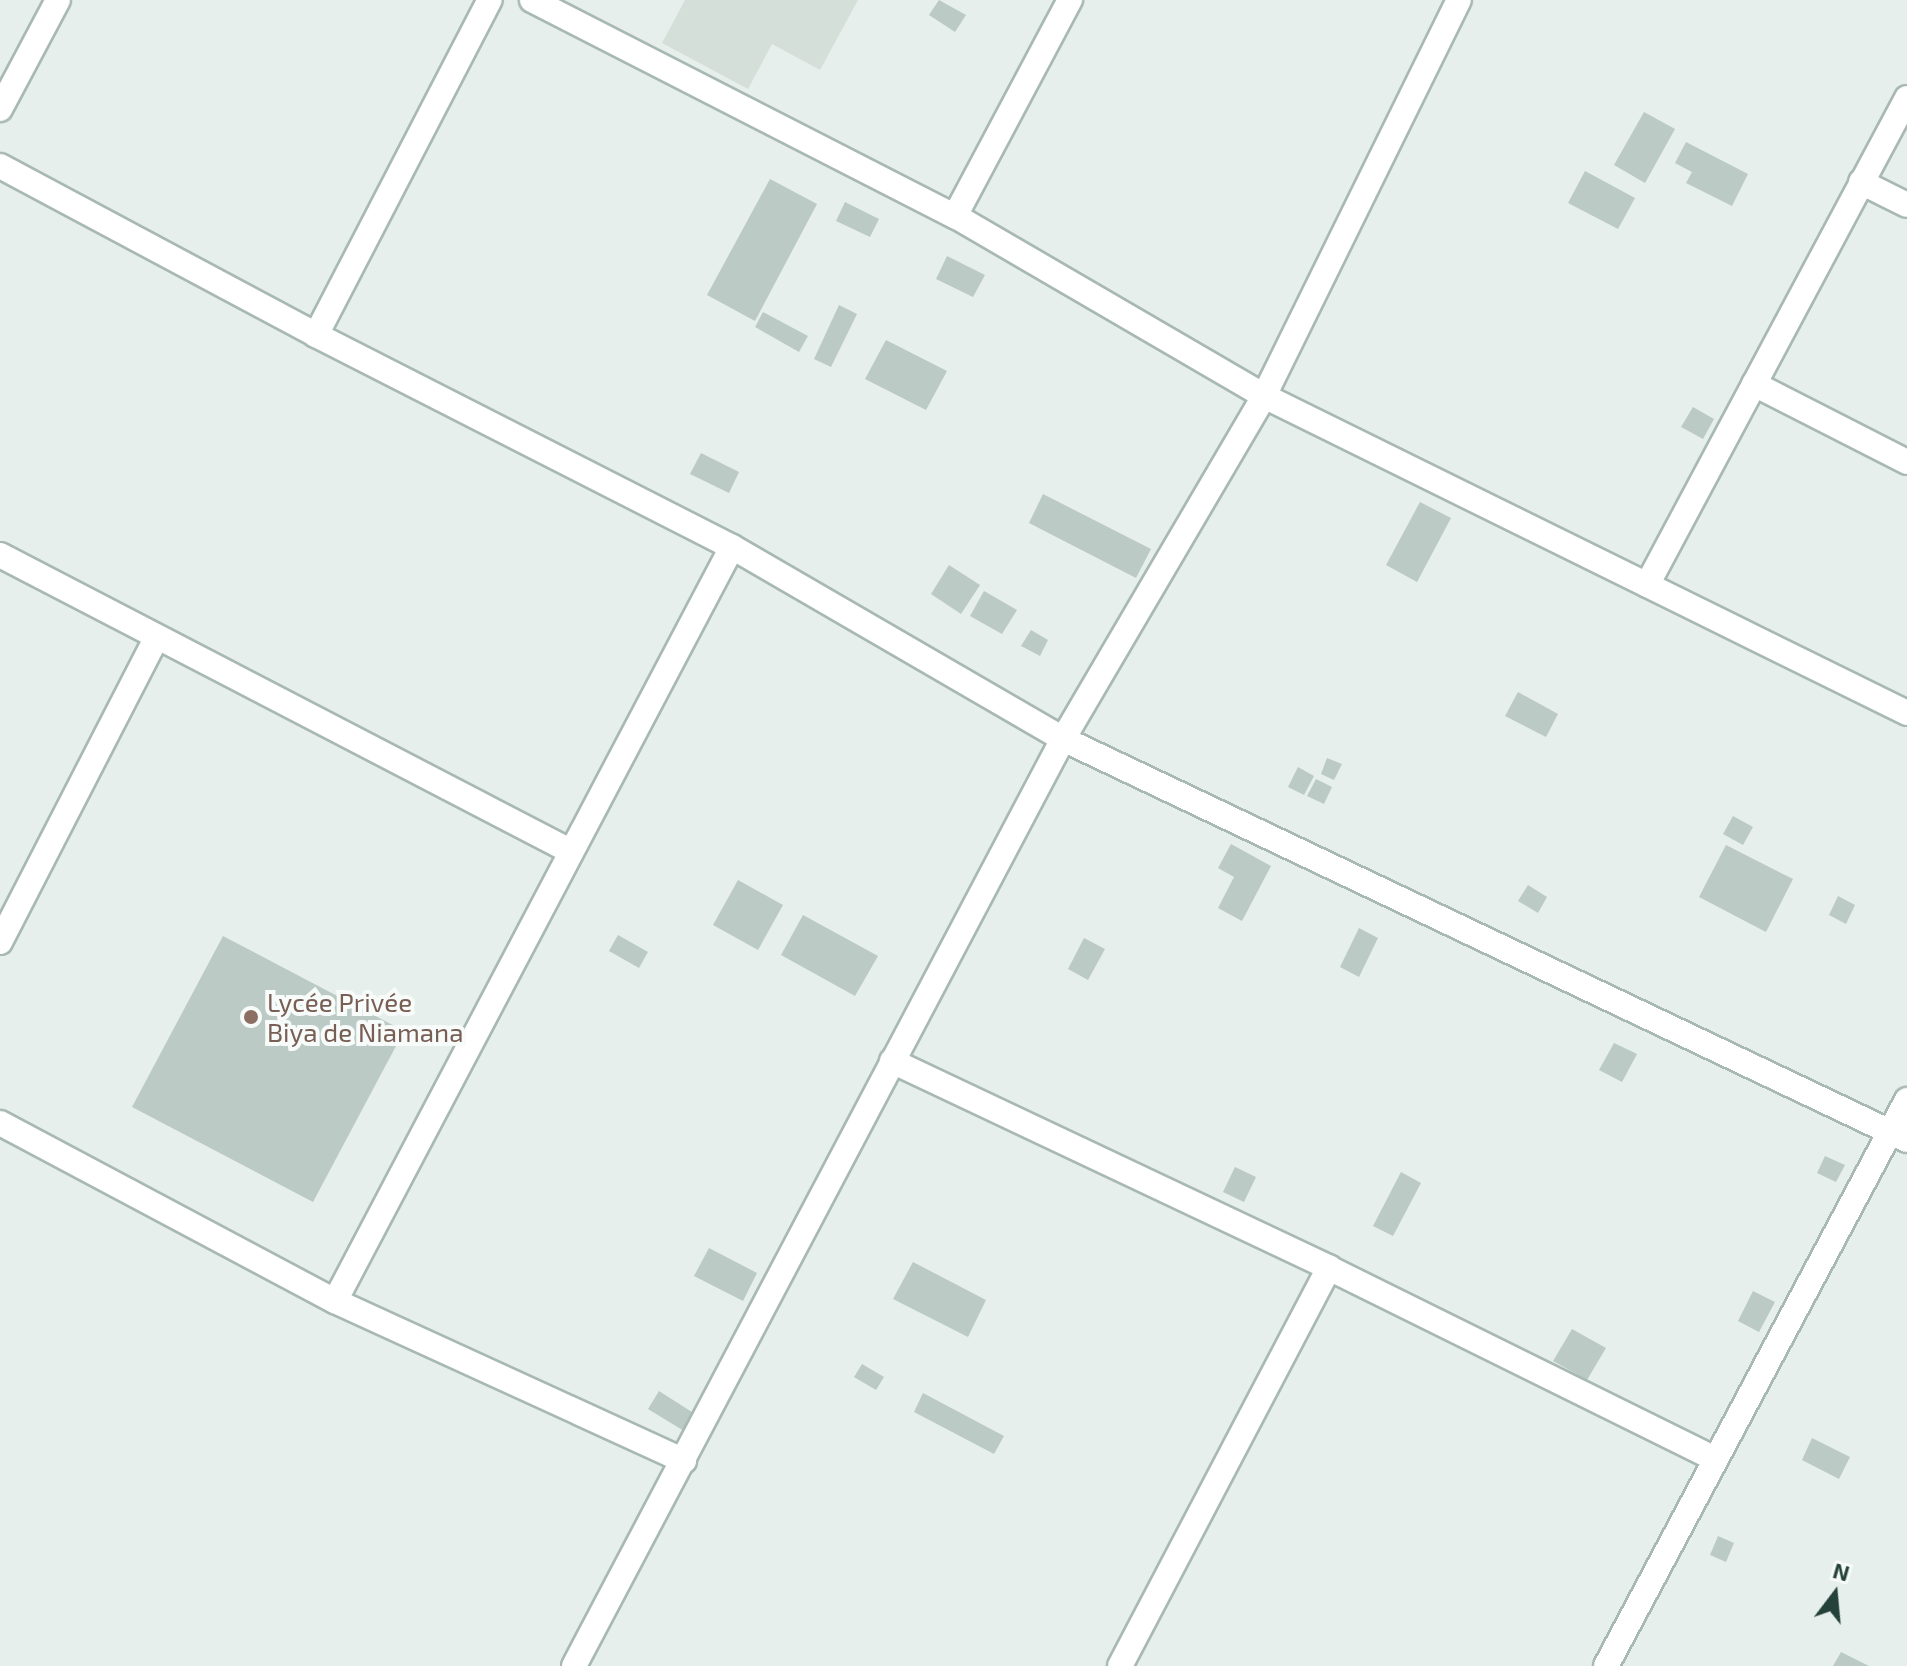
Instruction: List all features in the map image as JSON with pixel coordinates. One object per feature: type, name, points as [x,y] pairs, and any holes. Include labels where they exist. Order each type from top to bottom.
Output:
[{"type":"street","points":[[0,109],[58,0]]},
{"type":"street","points":[[316,335],[490,0]]},
{"type":"street","points":[[532,0],[955,216],[1264,396],[1907,713]]},
{"type":"street","points":[[955,216],[1070,0]]},
{"type":"street","points":[[574,1666],[1063,739],[1264,396],[1459,0]]},
{"type":"street","points":[[1647,585],[1907,98]]},
{"type":"street","points":[[0,166],[316,335],[732,547],[1063,739],[1899,1135]]},
{"type":"street","points":[[1861,182],[1907,205]]},
{"type":"street","points":[[1754,384],[1907,462]]},
{"type":"street","points":[[335,1301],[732,547]]},
{"type":"street","points":[[0,555],[156,639],[570,851]]},
{"type":"street","points":[[0,942],[156,639]]},
{"type":"street","points":[[892,1061],[1329,1268],[1714,1458]]},
{"type":"street","points":[[1606,1666],[1714,1458],[1899,1135],[1907,1100]]},
{"type":"street","points":[[0,1123],[335,1301],[684,1461]]},
{"type":"street","points":[[1120,1666],[1329,1268]]},
{"type":"shaded area","points":[[685,0],[858,0],[820,70],[772,44],[748,89],[662,43]]},
{"type":"building","points":[[939,0],[966,15],[955,32],[929,15]]},
{"type":"building","points":[[1644,112],[1675,129],[1645,183],[1614,165]]},
{"type":"building","points":[[1686,142],[1748,174],[1732,206],[1686,183],[1692,172],[1675,163]]},
{"type":"building","points":[[1585,171],[1635,198],[1618,229],[1568,203]]},
{"type":"building","points":[[770,179],[817,204],[755,321],[707,295]]},
{"type":"building","points":[[845,202],[879,219],[870,237],[836,221]]},
{"type":"building","points":[[947,256],[985,275],[973,297],[936,279]]},
{"type":"building","points":[[839,305],[857,314],[831,367],[814,359]]},
{"type":"building","points":[[763,312],[808,336],[799,352],[755,327]]},
{"type":"building","points":[[886,340],[947,371],[926,410],[865,379]]},
{"type":"building","points":[[1693,407],[1714,419],[1703,439],[1681,427]]},
{"type":"building","points":[[701,453],[739,472],[729,493],[690,474]]},
{"type":"building","points":[[1043,494],[1151,549],[1136,578],[1029,523]]},
{"type":"building","points":[[1420,502],[1451,518],[1417,582],[1386,565]]},
{"type":"building","points":[[949,565],[980,585],[961,614],[931,594]]},
{"type":"building","points":[[984,591],[1017,610],[1002,634],[970,616]]},
{"type":"building","points":[[1031,630],[1048,640],[1040,656],[1021,646]]},
{"type":"building","points":[[1518,692],[1558,714],[1546,737],[1505,716]]},
{"type":"building","points":[[1327,758],[1342,764],[1334,780],[1321,774]]},
{"type":"building","points":[[1298,767],[1314,776],[1304,795],[1288,787]]},
{"type":"building","points":[[1316,779],[1332,787],[1324,804],[1307,796]]},
{"type":"building","points":[[1733,816],[1753,827],[1743,845],[1723,834]]},
{"type":"building","points":[[1231,844],[1271,866],[1242,921],[1218,908],[1234,877],[1218,868]]},
{"type":"building","points":[[1726,845],[1793,879],[1766,932],[1699,897]]},
{"type":"building","points":[[738,880],[783,905],[758,950],[713,925]]},
{"type":"building","points":[[1528,885],[1547,897],[1538,913],[1518,901]]},
{"type":"building","points":[[1838,896],[1855,905],[1846,924],[1829,915]]},
{"type":"building","points":[[803,915],[878,956],[855,996],[781,955]]},
{"type":"building","points":[[1359,928],[1378,938],[1359,977],[1340,967]]},
{"type":"building","points":[[618,935],[648,952],[639,968],[609,951]]},
{"type":"building","points":[[223,936],[404,1031],[313,1202],[132,1107]]},
{"type":"building","points":[[1084,938],[1105,949],[1088,980],[1068,969]]},
{"type":"building","points":[[1614,1043],[1637,1054],[1622,1082],[1599,1070]]},
{"type":"building","points":[[1825,1156],[1845,1165],[1836,1182],[1817,1173]]},
{"type":"building","points":[[1235,1167],[1256,1177],[1244,1202],[1223,1192]]},
{"type":"building","points":[[1401,1172],[1421,1183],[1393,1236],[1373,1226]]},
{"type":"building","points":[[709,1248],[757,1273],[743,1301],[694,1276]]},
{"type":"building","points":[[913,1262],[986,1300],[968,1337],[893,1299]]},
{"type":"building","points":[[1753,1291],[1775,1302],[1759,1332],[1738,1321]]},
{"type":"building","points":[[1572,1329],[1606,1348],[1587,1380],[1553,1361]]},
{"type":"building","points":[[862,1364],[884,1377],[876,1390],[854,1377]]},
{"type":"building","points":[[659,1391],[695,1414],[684,1431],[648,1409]]},
{"type":"building","points":[[923,1393],[1004,1436],[994,1454],[914,1412]]},
{"type":"building","points":[[1812,1438],[1850,1457],[1839,1479],[1802,1460]]},
{"type":"building","points":[[1718,1536],[1734,1543],[1726,1562],[1710,1555]]},
{"type":"building","points":[[1841,1652],[1869,1666],[1833,1666]]},
{"type":"place","name":"Lycée Privée Biya de Niamana","points":[[251,1017]]}]
